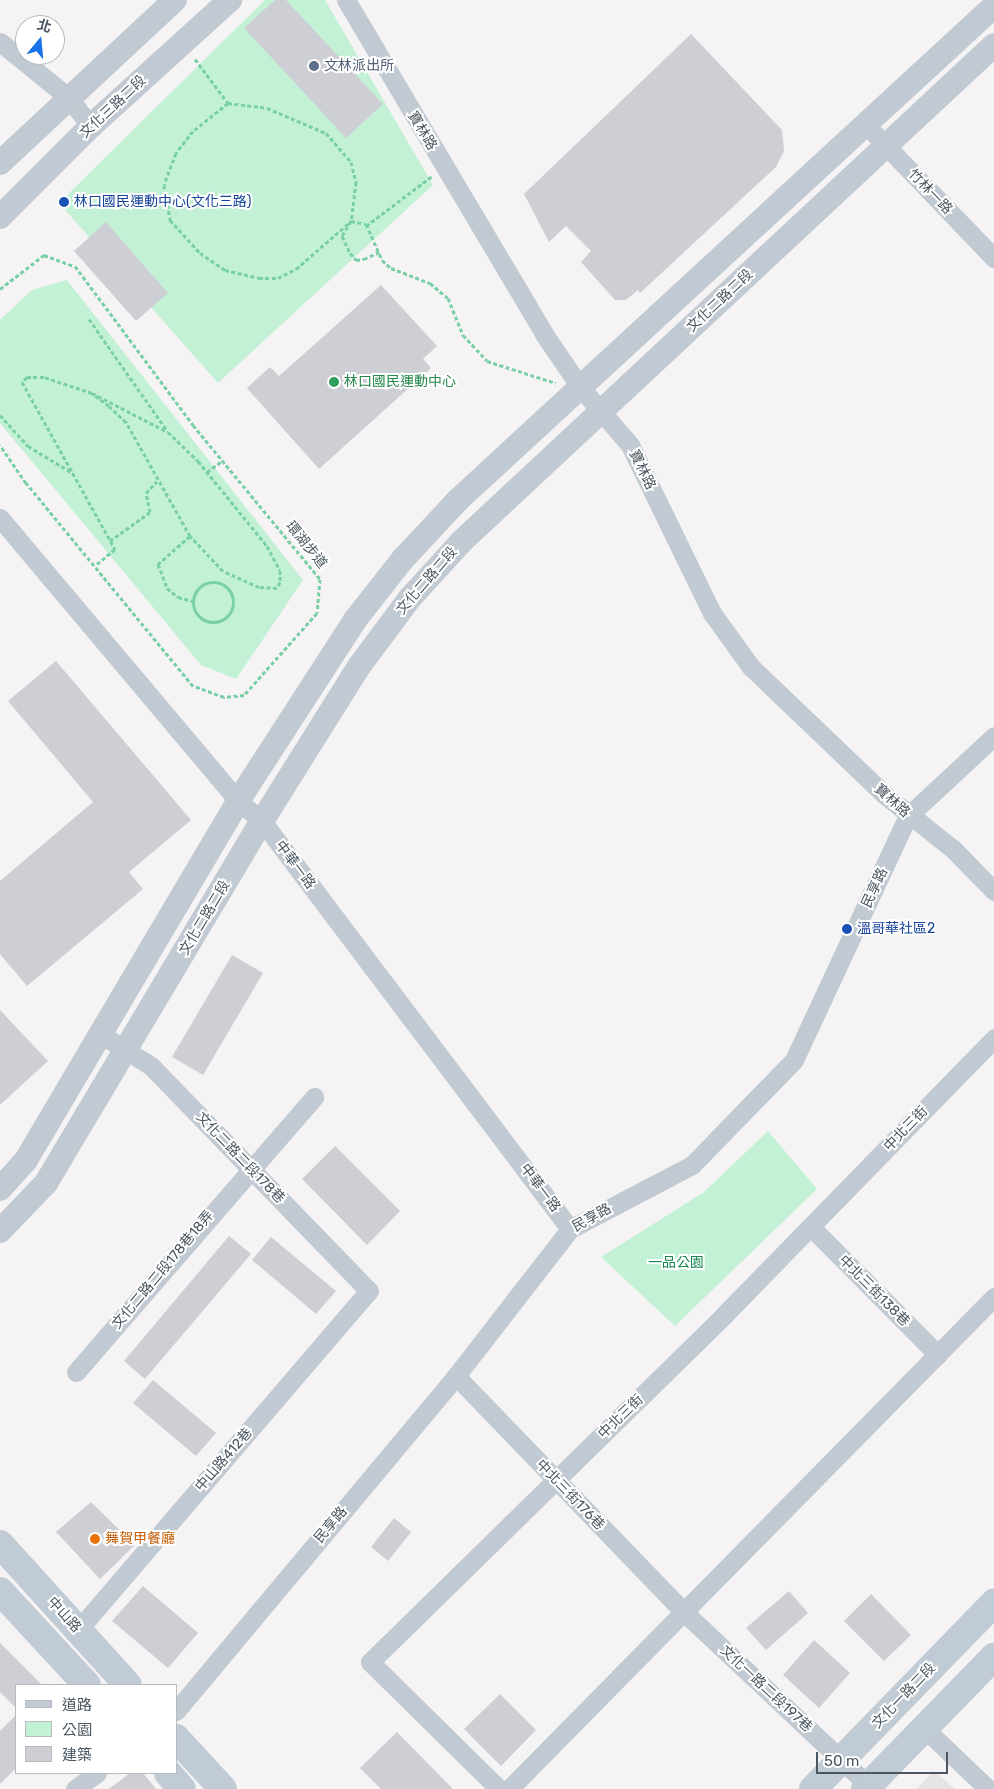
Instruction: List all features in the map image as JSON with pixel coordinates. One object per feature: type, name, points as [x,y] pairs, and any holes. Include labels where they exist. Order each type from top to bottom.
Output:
[{"type":"main road","name":"中山路","points":[[0,1544],[127,1684]]},
{"type":"main road","points":[[0,1591],[86,1684]]},
{"type":"main road","name":"文化一路二段","points":[[813,1789],[994,1603]]},
{"type":"main road","points":[[866,1787],[994,1657]]},
{"type":"main road","points":[[178,1740],[223,1789]]},
{"type":"main road","points":[[169,1774],[182,1789]]},
{"type":"street","points":[[0,163],[68,97],[175,0]]},
{"type":"street","name":"文化三路二段","points":[[0,217],[92,126],[230,0]]},
{"type":"street","name":"寶林路","points":[[346,0],[544,334],[580,387],[630,445],[712,612],[751,667],[908,816],[953,849],[994,891]]},
{"type":"street","points":[[0,1189],[26,1160],[102,1035],[238,801],[355,620],[404,559],[458,500],[866,126],[989,8]]},
{"type":"street","points":[[0,42],[68,97],[92,126]]},
{"type":"street","name":"文化二路二段","points":[[0,1231],[46,1183],[262,821],[360,665],[410,598],[462,541],[887,147],[994,45]]},
{"type":"street","name":"竹林一路","points":[[866,126],[994,258]]},
{"type":"street","name":"中華一路","points":[[0,518],[238,801],[262,821],[570,1229]]},
{"type":"street","name":"民享路","points":[[178,1709],[456,1376],[570,1229],[692,1165],[794,1060],[908,816],[994,736]]},
{"type":"street","name":"文化二路二段178巷","points":[[102,1035],[151,1066],[369,1291]]},
{"type":"street","name":"中北三街","points":[[499,1789],[370,1662],[556,1481],[810,1227],[994,1038]]},
{"type":"street","name":"文化二路二段178巷18弄","points":[[76,1372],[250,1168],[314,1097]]},
{"type":"street","name":"中北三街138巷","points":[[810,1227],[938,1355]]},
{"type":"street","name":"中山路412巷","points":[[78,1630],[369,1291]]},
{"type":"street","points":[[510,1789],[686,1614],[994,1297]]},
{"type":"street","name":"中北三街176巷","points":[[456,1376],[686,1614]]},
{"type":"street","name":"文化一路二段197巷","points":[[686,1614],[842,1760],[866,1787]]},
{"type":"street","points":[[924,1728],[988,1789]]},
{"type":"street","points":[[74,1789],[96,1774]]},
{"type":"path","points":[[183,43],[228,103],[267,108],[326,133],[350,162],[356,182],[351,220],[342,236],[350,253],[356,260],[364,260],[379,252]]},
{"type":"path","points":[[228,103],[193,131],[171,162],[164,185],[164,204],[170,220],[200,253],[225,270],[259,278],[278,278],[296,269],[351,220]]},
{"type":"path","points":[[366,226],[434,174],[440,182]]},
{"type":"path","points":[[351,220],[366,226],[379,252],[391,268],[423,279],[448,298],[463,335],[487,361],[548,382],[580,387]]},
{"type":"path","name":"環湖步道","points":[[0,288],[44,255],[75,266],[222,461],[320,580],[317,613],[244,695],[224,697],[193,686],[0,445]]},
{"type":"path","points":[[89,319],[168,432],[207,472],[267,546],[280,570],[280,582],[277,588],[259,587],[223,571],[190,536],[157,481],[126,422],[92,393]]},
{"type":"path","points":[[95,566],[115,550],[22,382],[27,378],[44,377],[92,393],[168,432]]},
{"type":"path","points":[[0,415],[28,446],[72,472]]},
{"type":"path","points":[[207,472],[222,461]]},
{"type":"path","points":[[110,540],[150,512],[146,493],[157,481]]},
{"type":"path","points":[[190,536],[158,564],[168,588],[178,597],[193,601]]},
{"type":"path","points":[[212,582],[224,585],[233,602],[229,615],[210,622],[198,616],[193,601],[200,586],[212,582]]},
{"type":"shaded area","points":[[934,1771],[955,1789],[916,1789]]},
{"type":"green space","points":[[265,0],[325,0],[433,185],[218,383],[59,203]]},
{"type":"green space","points":[[67,280],[303,580],[236,679],[201,665],[0,423],[0,320],[32,290]]},
{"type":"green space","name":"一品公園","points":[[768,1131],[817,1189],[675,1326],[601,1257],[704,1192]]},
{"type":"building","name":"文林派出所","points":[[275,0],[286,0],[383,104],[346,138],[244,28]]},
{"type":"building","points":[[691,34],[782,130],[784,151],[776,167],[640,293],[638,290],[626,300],[615,300],[581,262],[591,251],[566,226],[549,242],[524,194]]},
{"type":"building","points":[[106,222],[168,293],[136,321],[74,251]]},
{"type":"building","name":"林口國民運動中心","points":[[381,285],[437,346],[423,359],[431,368],[319,469],[247,388],[270,367],[279,376]]},
{"type":"building","points":[[56,661],[191,820],[129,872],[143,889],[27,986],[0,954],[0,881],[93,802],[8,701]]},
{"type":"building","points":[[232,955],[263,973],[203,1075],[172,1057]]},
{"type":"building","points":[[0,1010],[48,1061],[0,1105]]},
{"type":"building","points":[[335,1146],[400,1211],[367,1245],[302,1179]]},
{"type":"building","points":[[229,1236],[251,1254],[145,1379],[124,1361]]},
{"type":"building","points":[[271,1237],[336,1291],[316,1314],[252,1260]]},
{"type":"building","points":[[153,1380],[216,1433],[196,1456],[133,1403]]},
{"type":"building","name":"舞賀甲餐廳","points":[[91,1502],[135,1545],[100,1579],[56,1532]]},
{"type":"building","points":[[394,1518],[411,1532],[388,1561],[371,1547]]},
{"type":"building","points":[[143,1586],[198,1633],[168,1668],[112,1621]]},
{"type":"building","points":[[789,1591],[808,1613],[766,1650],[746,1628]]},
{"type":"building","points":[[871,1594],[911,1635],[884,1661],[844,1621]]},
{"type":"building","points":[[814,1640],[850,1673],[819,1708],[783,1675]]},
{"type":"building","points":[[0,1643],[41,1684],[15,1684],[15,1707],[0,1692]]},
{"type":"building","points":[[500,1694],[536,1730],[501,1766],[464,1729]]},
{"type":"building","points":[[15,1716],[15,1769],[0,1784],[0,1731]]},
{"type":"building","points":[[397,1732],[453,1789],[381,1789],[360,1768]]},
{"type":"building","points":[[129,1774],[144,1774],[156,1789],[109,1789]]},
{"type":"place","name":"文林派出所","points":[[314,66]]},
{"type":"place","name":"林口國民運動中心(文化三路)","points":[[64,202]]},
{"type":"place","name":"林口國民運動中心","points":[[334,382]]},
{"type":"place","name":"溫哥華社區2","points":[[847,929]]},
{"type":"place","name":"舞賀甲餐廳","points":[[95,1539]]}]
